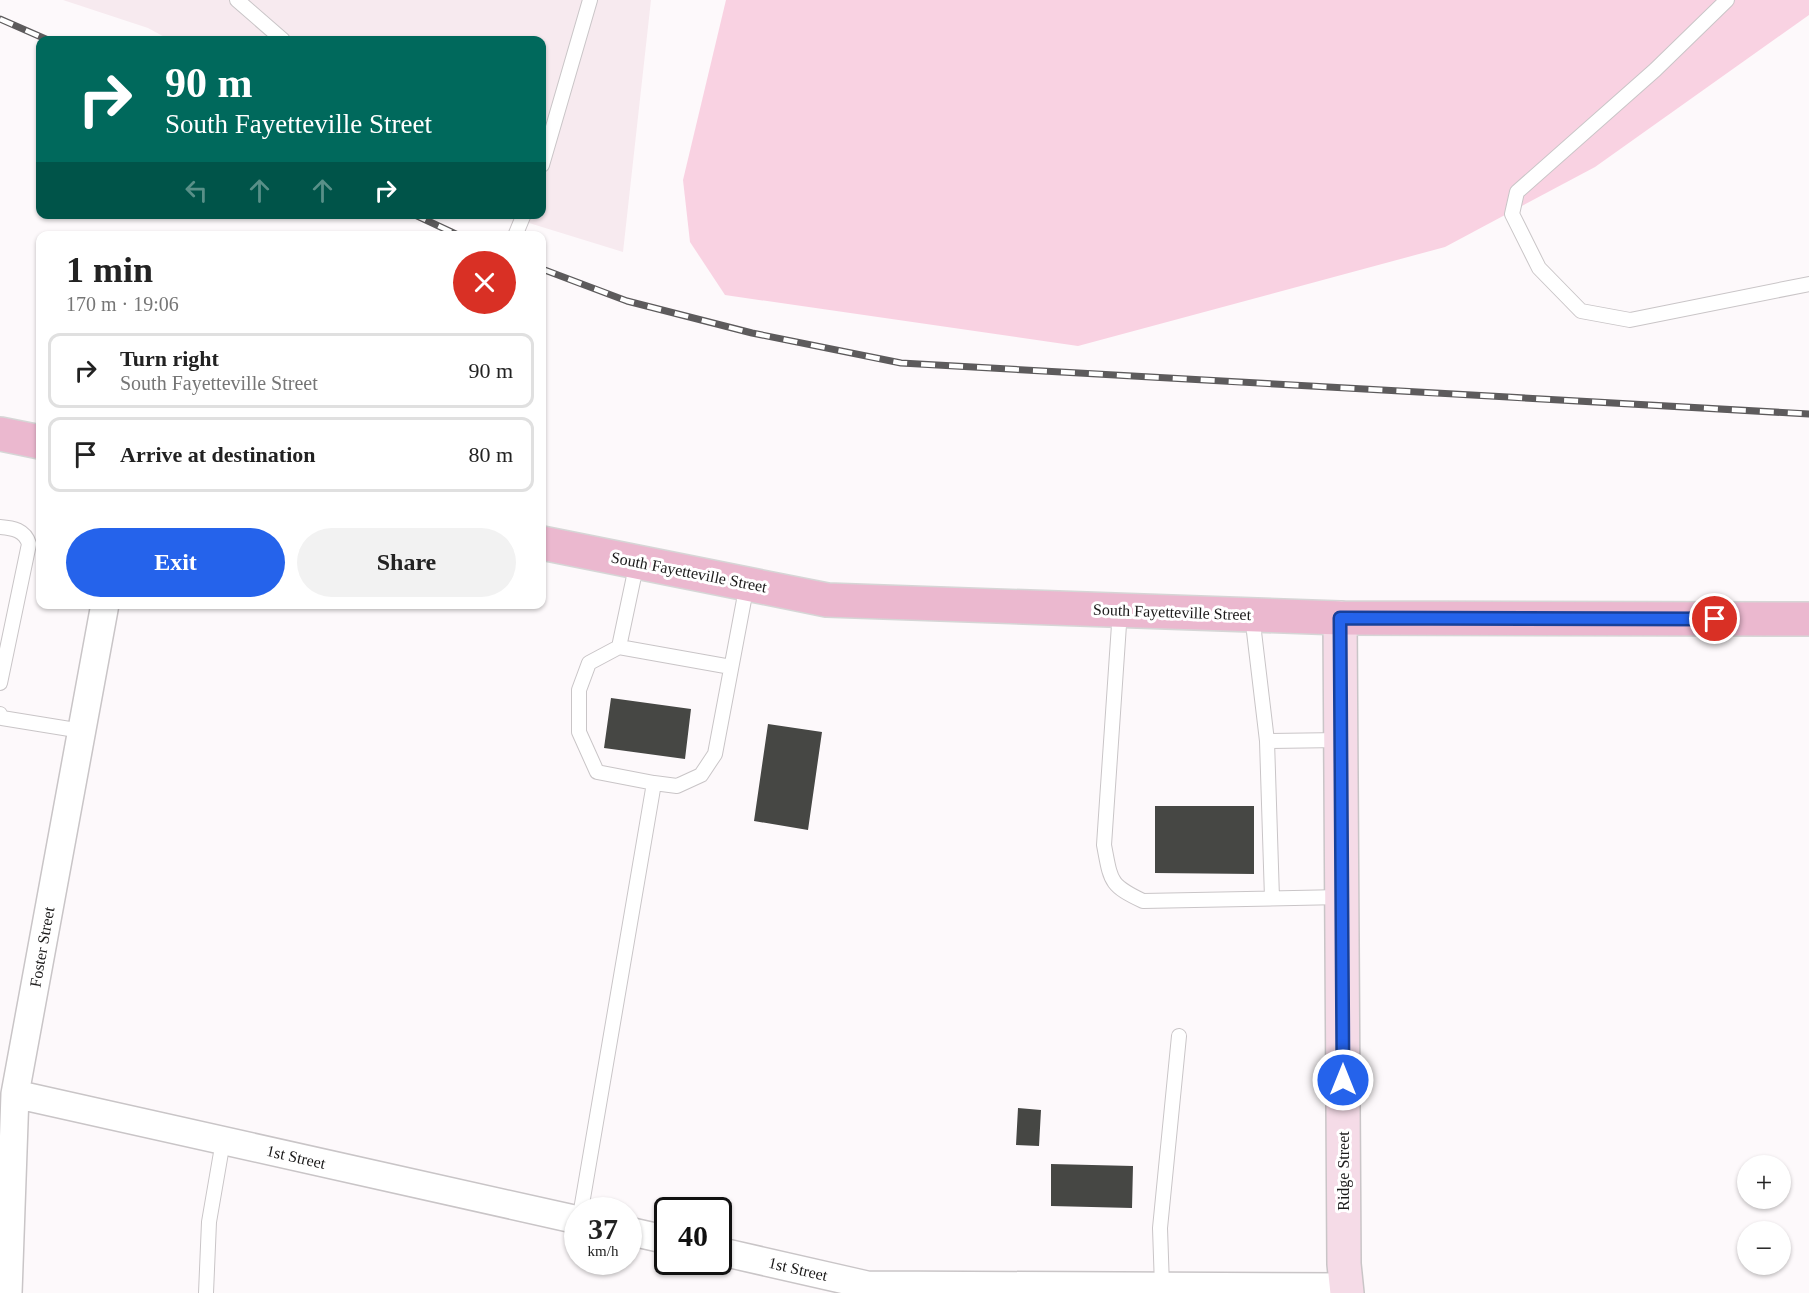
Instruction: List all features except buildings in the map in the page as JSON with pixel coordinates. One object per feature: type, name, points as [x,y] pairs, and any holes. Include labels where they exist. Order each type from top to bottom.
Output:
[{"type":"main road","points":[[0,434],[36,441]]},
{"type":"main road","name":"South Fayetteville Street","points":[[546,544],[827,600],[1340,618],[1809,619]]},
{"type":"street","name":"Foster Street","points":[[8,1293],[15,1094],[104,609]]},
{"type":"street","name":"Ridge Street","points":[[1340,618],[1346,1290]]},
{"type":"street","name":"1st Street","points":[[15,1094],[564,1217]]},
{"type":"street","name":"1st Street","points":[[732,1254],[867,1285],[1162,1286],[1346,1290]]},
{"type":"lane","points":[[237,0],[278,36]]},
{"type":"lane","points":[[546,151],[590,0]]},
{"type":"lane","points":[[1727,0],[1655,70],[1517,192],[1512,214],[1539,268],[1581,311],[1630,320],[1809,284]]},
{"type":"lane","points":[[0,527],[16,529],[27,536],[29,544],[6,620],[0,683]]},
{"type":"lane","points":[[619,647],[637,562]]},
{"type":"lane","points":[[731,667],[619,647],[589,663],[579,690],[579,732],[597,772],[677,786],[701,775],[715,754],[747,584]]},
{"type":"lane","points":[[1120,610],[1104,845],[1110,877],[1122,891],[1143,901],[1342,897]]},
{"type":"lane","points":[[1252,615],[1267,741],[1272,898]]},
{"type":"lane","points":[[1,717],[82,731]]},
{"type":"lane","points":[[1267,741],[1341,740]]},
{"type":"lane","points":[[583,1197],[654,783]]},
{"type":"lane","points":[[1162,1286],[1160,1228],[1179,1036]]},
{"type":"lane","points":[[206,1293],[209,1221],[224,1141]]},
{"type":"shaded area","points":[[63,0],[651,0],[623,252],[516,219],[546,219],[546,36],[163,36],[148,28]]},
{"type":"shaded area","points":[[726,0],[1809,0],[1809,15],[1595,167],[1445,247],[1078,346],[725,295],[690,242],[683,180]]},
{"type":"railway","points":[[0,19],[39,36]]},
{"type":"railway","points":[[424,219],[449,231]]},
{"type":"railway","points":[[546,271],[627,301],[752,333],[901,363],[1809,414]]},
{"type":"route","points":[[1343,1080],[1340,618],[1715,619]]}]
